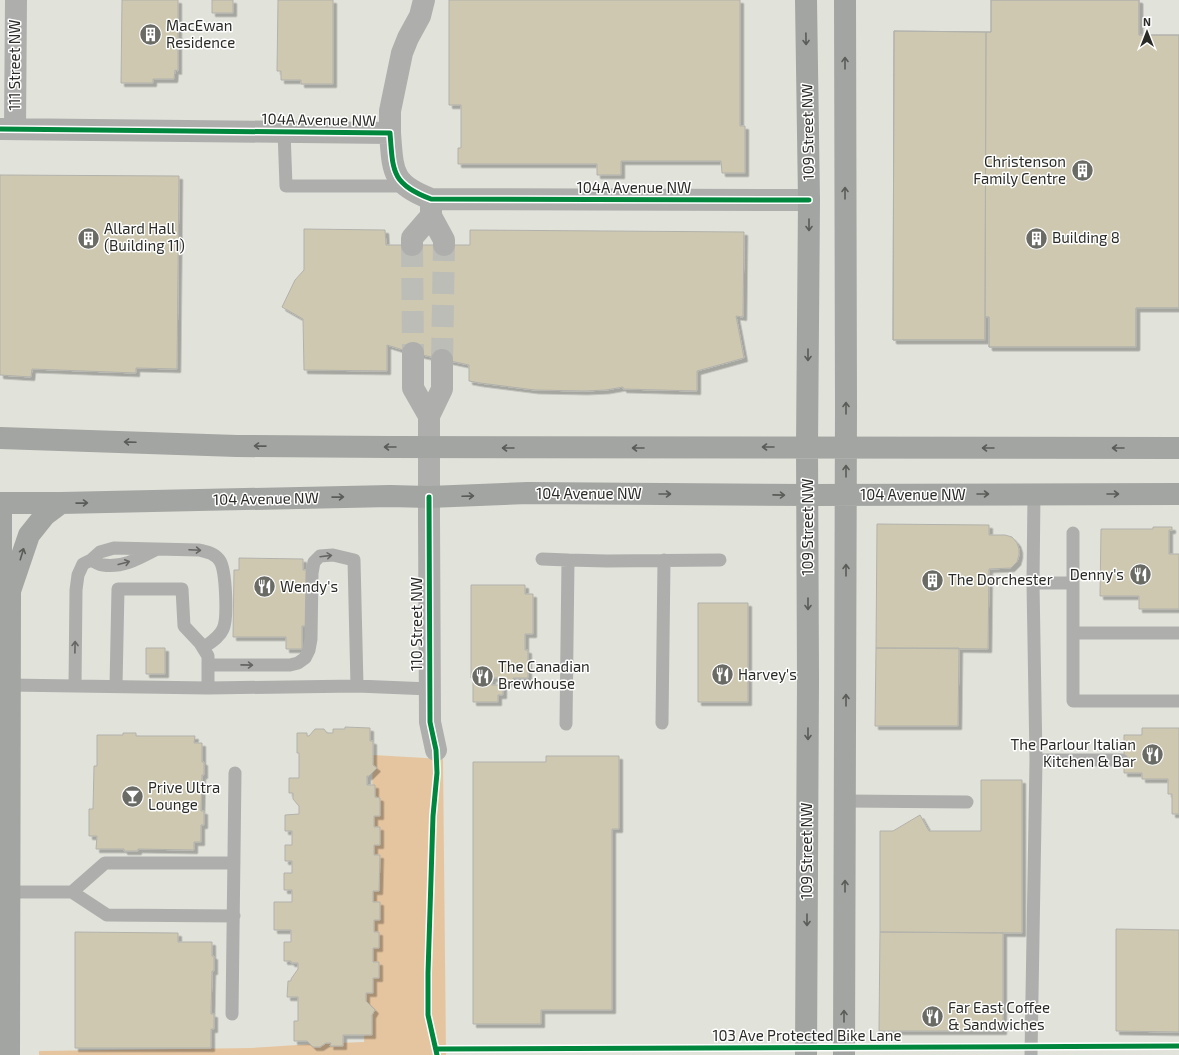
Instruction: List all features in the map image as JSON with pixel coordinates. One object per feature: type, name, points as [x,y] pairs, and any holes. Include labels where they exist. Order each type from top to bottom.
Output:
[{"type":"main road","name":"109 Street NW","points":[[806,0],[809,200],[806,1055]]},
{"type":"main road","points":[[844,1055],[846,801],[845,0]]},
{"type":"main road","points":[[0,438],[237,446],[1179,448]]},
{"type":"main road","name":"104 Avenue NW","points":[[1,503],[390,496],[429,497],[528,493],[808,495],[1179,494]]},
{"type":"main road","points":[[1,503],[1,557],[10,591],[8,1055]]},
{"type":"main road","points":[[10,591],[28,535],[45,515],[60,503]]},
{"type":"street","name":"111 Street NW","points":[[8,129],[16,0]]},
{"type":"street","points":[[390,132],[390,111],[402,53],[420,16],[424,0]]},
{"type":"street","name":"104A Avenue NW","points":[[8,129],[390,132],[394,169],[398,178],[404,186],[414,192],[431,208],[809,200]]},
{"type":"street","points":[[412,245],[412,238],[431,208]]},
{"type":"street","points":[[431,208],[444,240],[444,245]]},
{"type":"street","name":"110 Street NW","points":[[413,353],[413,388],[429,416]]},
{"type":"street","name":"110 Street NW","points":[[436,750],[430,722],[429,416],[442,388],[442,360]]},
{"type":"lane","points":[[284,131],[286,186],[404,186]]},
{"type":"lane","points":[[1031,1055],[1036,760],[1033,583],[1034,494]]},
{"type":"lane","points":[[1073,533],[1073,701],[1179,701]]},
{"type":"lane","points":[[75,686],[76,590],[78,575],[83,564],[91,560],[100,552],[114,548],[199,550],[213,553],[220,561],[225,577],[224,627],[218,637],[203,648]]},
{"type":"lane","points":[[208,664],[290,665],[298,663],[305,658],[310,644],[312,573],[314,562],[320,556],[333,555],[354,560],[357,686]]},
{"type":"lane","points":[[542,559],[607,561],[720,560]]},
{"type":"lane","points":[[566,724],[568,560]]},
{"type":"lane","points":[[662,724],[664,560]]},
{"type":"lane","points":[[1033,583],[1073,583]]},
{"type":"lane","points":[[116,686],[118,589],[182,589],[184,626],[200,643],[208,656],[208,688]]},
{"type":"lane","points":[[1073,633],[1179,633]]},
{"type":"lane","points":[[9,685],[208,688],[357,686],[430,689]]},
{"type":"lane","points":[[1036,760],[1122,760]]},
{"type":"lane","points":[[232,1014],[235,774]]},
{"type":"lane","points":[[846,801],[967,802]]},
{"type":"lane","points":[[72,892],[105,864],[234,863]]},
{"type":"lane","points":[[9,892],[72,892],[107,915],[234,916]]},
{"type":"shaded area","points":[[373,755],[443,759],[446,1055],[39,1055],[39,1051],[252,1048],[364,1042]]},
{"type":"building","name":"MacEwan Residence","points":[[122,0],[178,0],[178,71],[175,70],[174,79],[153,79],[153,83],[121,83]]},
{"type":"building","name":"MacEwan Residence","points":[[212,0],[233,0],[233,13],[212,13]]},
{"type":"building","name":"MacEwan Residence","points":[[278,0],[333,0],[333,84],[301,84],[301,80],[281,80],[281,71],[277,71]]},
{"type":"building","points":[[449,0],[740,0],[740,126],[745,126],[745,173],[722,173],[721,161],[621,161],[621,175],[597,175],[597,164],[458,164],[458,148],[461,148],[461,105],[449,105]]},
{"type":"building","name":"Christenson Family Centre","points":[[991,0],[1139,0],[1139,35],[1179,35],[1179,308],[1136,308],[1136,347],[989,347],[989,317],[985,317],[986,32],[991,32]]},
{"type":"building","name":"Christenson Family Centre","points":[[991,0],[1139,0],[1139,35],[1179,35],[1179,308],[1136,308],[1136,347],[989,347],[989,317],[985,317],[985,340],[893,340],[894,31],[991,32]]},
{"type":"building","points":[[894,31],[986,32],[985,340],[893,340]]},
{"type":"building","name":"Allard Hall (Building 11)","points":[[0,175],[179,176],[177,369],[136,368],[136,373],[32,369],[31,377],[0,375]]},
{"type":"building","points":[[304,229],[385,230],[386,245],[470,245],[470,230],[744,232],[743,317],[736,316],[744,358],[697,371],[697,391],[623,389],[623,387],[606,390],[584,391],[535,390],[480,383],[469,381],[469,365],[413,353],[387,345],[387,371],[304,370],[303,319],[282,307],[295,280],[304,270]]},
{"type":"building","name":"The Dorchester","points":[[877,524],[989,525],[989,535],[1005,535],[1012,537],[1017,543],[1019,549],[1017,562],[1011,568],[989,569],[988,649],[876,648]]},
{"type":"building","name":"Denny's","points":[[1153,527],[1172,527],[1172,530],[1169,530],[1169,554],[1179,554],[1179,609],[1139,609],[1139,596],[1100,596],[1101,529],[1153,529]]},
{"type":"building","points":[[239,558],[303,559],[303,570],[307,570],[307,626],[302,626],[302,649],[286,649],[286,637],[233,637],[234,570],[239,570]]},
{"type":"building","points":[[471,585],[525,585],[525,594],[533,594],[533,634],[525,634],[525,650],[528,650],[528,678],[513,678],[513,683],[504,683],[504,678],[492,678],[492,685],[503,685],[503,695],[498,695],[498,702],[473,702],[473,678],[471,678]]},
{"type":"building","name":"Harvey's","points":[[698,603],[748,603],[748,702],[698,702]]},
{"type":"building","points":[[146,648],[165,648],[165,674],[146,674]]},
{"type":"building","points":[[876,648],[959,648],[958,726],[875,726]]},
{"type":"building","points":[[345,727],[370,728],[370,741],[373,741],[373,765],[377,768],[369,776],[367,776],[367,785],[375,785],[375,797],[380,798],[380,816],[374,816],[374,827],[380,827],[380,845],[374,845],[374,855],[380,855],[379,891],[373,891],[373,902],[380,902],[380,920],[374,920],[374,932],[379,932],[379,948],[373,948],[373,962],[379,962],[379,978],[373,978],[373,993],[366,993],[366,1001],[375,1010],[372,1015],[372,1035],[343,1035],[343,1046],[330,1046],[331,1043],[326,1043],[320,1047],[313,1047],[307,1041],[294,1041],[294,1021],[298,1021],[298,997],[287,997],[288,981],[291,981],[298,969],[298,963],[284,961],[284,942],[291,942],[291,930],[274,930],[274,902],[292,902],[292,890],[284,890],[284,873],[292,873],[292,861],[285,861],[285,845],[292,845],[292,831],[285,831],[285,815],[299,814],[299,806],[293,799],[293,793],[289,793],[289,778],[299,778],[297,733],[307,733],[307,736],[309,736],[315,729],[324,729],[327,733],[333,733],[333,729],[345,729]]},
{"type":"building","name":"The Parlour Italian Kitchen & Bar","points":[[1142,728],[1179,728],[1179,814],[1172,814],[1172,794],[1168,794],[1168,779],[1142,779],[1142,773],[1124,773],[1124,735],[1142,735]]},
{"type":"building","points":[[123,733],[136,733],[136,736],[195,736],[194,743],[202,743],[204,775],[202,775],[201,811],[204,811],[204,825],[201,825],[201,842],[194,842],[194,850],[138,849],[138,851],[124,851],[124,849],[96,849],[97,836],[89,836],[89,809],[93,809],[94,766],[97,766],[97,735],[123,735]]},
{"type":"building","points":[[546,756],[619,756],[619,829],[612,829],[612,1010],[541,1010],[541,1024],[473,1024],[473,762],[546,762]]},
{"type":"building","points":[[981,780],[1022,780],[1022,933],[880,932],[880,831],[893,831],[920,815],[929,831],[981,831]]},
{"type":"building","points":[[1116,929],[1179,930],[1179,1032],[1116,1031]]},
{"type":"building","points":[[75,932],[178,933],[178,942],[212,942],[214,971],[212,971],[211,1014],[214,1014],[214,1029],[211,1029],[211,1048],[75,1048]]},
{"type":"building","points":[[880,932],[1003,933],[1003,1031],[879,1031]]},
{"type":"tunnel","points":[[412,245],[413,353]]},
{"type":"tunnel","points":[[442,360],[444,245]]},
{"type":"cycle path","points":[[0,129],[390,133],[394,167],[401,182],[408,188],[431,199],[809,200]]},
{"type":"cycle path","points":[[429,497],[430,722],[436,750],[437,773],[433,816],[428,1015],[437,1055]]},
{"type":"cycle path","name":"103 Ave Protected Bike Lane","points":[[436,1049],[1179,1046]]},
{"type":"place","name":"MacEwan Residence","points":[[150,35]]},
{"type":"place","name":"Christenson Family Centre","points":[[1082,171]]},
{"type":"place","name":"Allard Hall (Building 11)","points":[[89,238]]},
{"type":"place","name":"Building 8","points":[[1036,238]]},
{"type":"place","name":"Denny's","points":[[1140,575]]},
{"type":"place","name":"The Dorchester","points":[[933,580]]},
{"type":"place","name":"Wendy's","points":[[265,587]]},
{"type":"place","name":"Harvey's","points":[[723,675]]},
{"type":"place","name":"The Canadian Brewhouse","points":[[483,676]]},
{"type":"place","name":"The Parlour Italian Kitchen & Bar","points":[[1152,754]]},
{"type":"place","name":"Prive Ultra Lounge","points":[[133,797]]},
{"type":"place","name":"Far East Coffee & Sandwiches","points":[[933,1017]]}]
